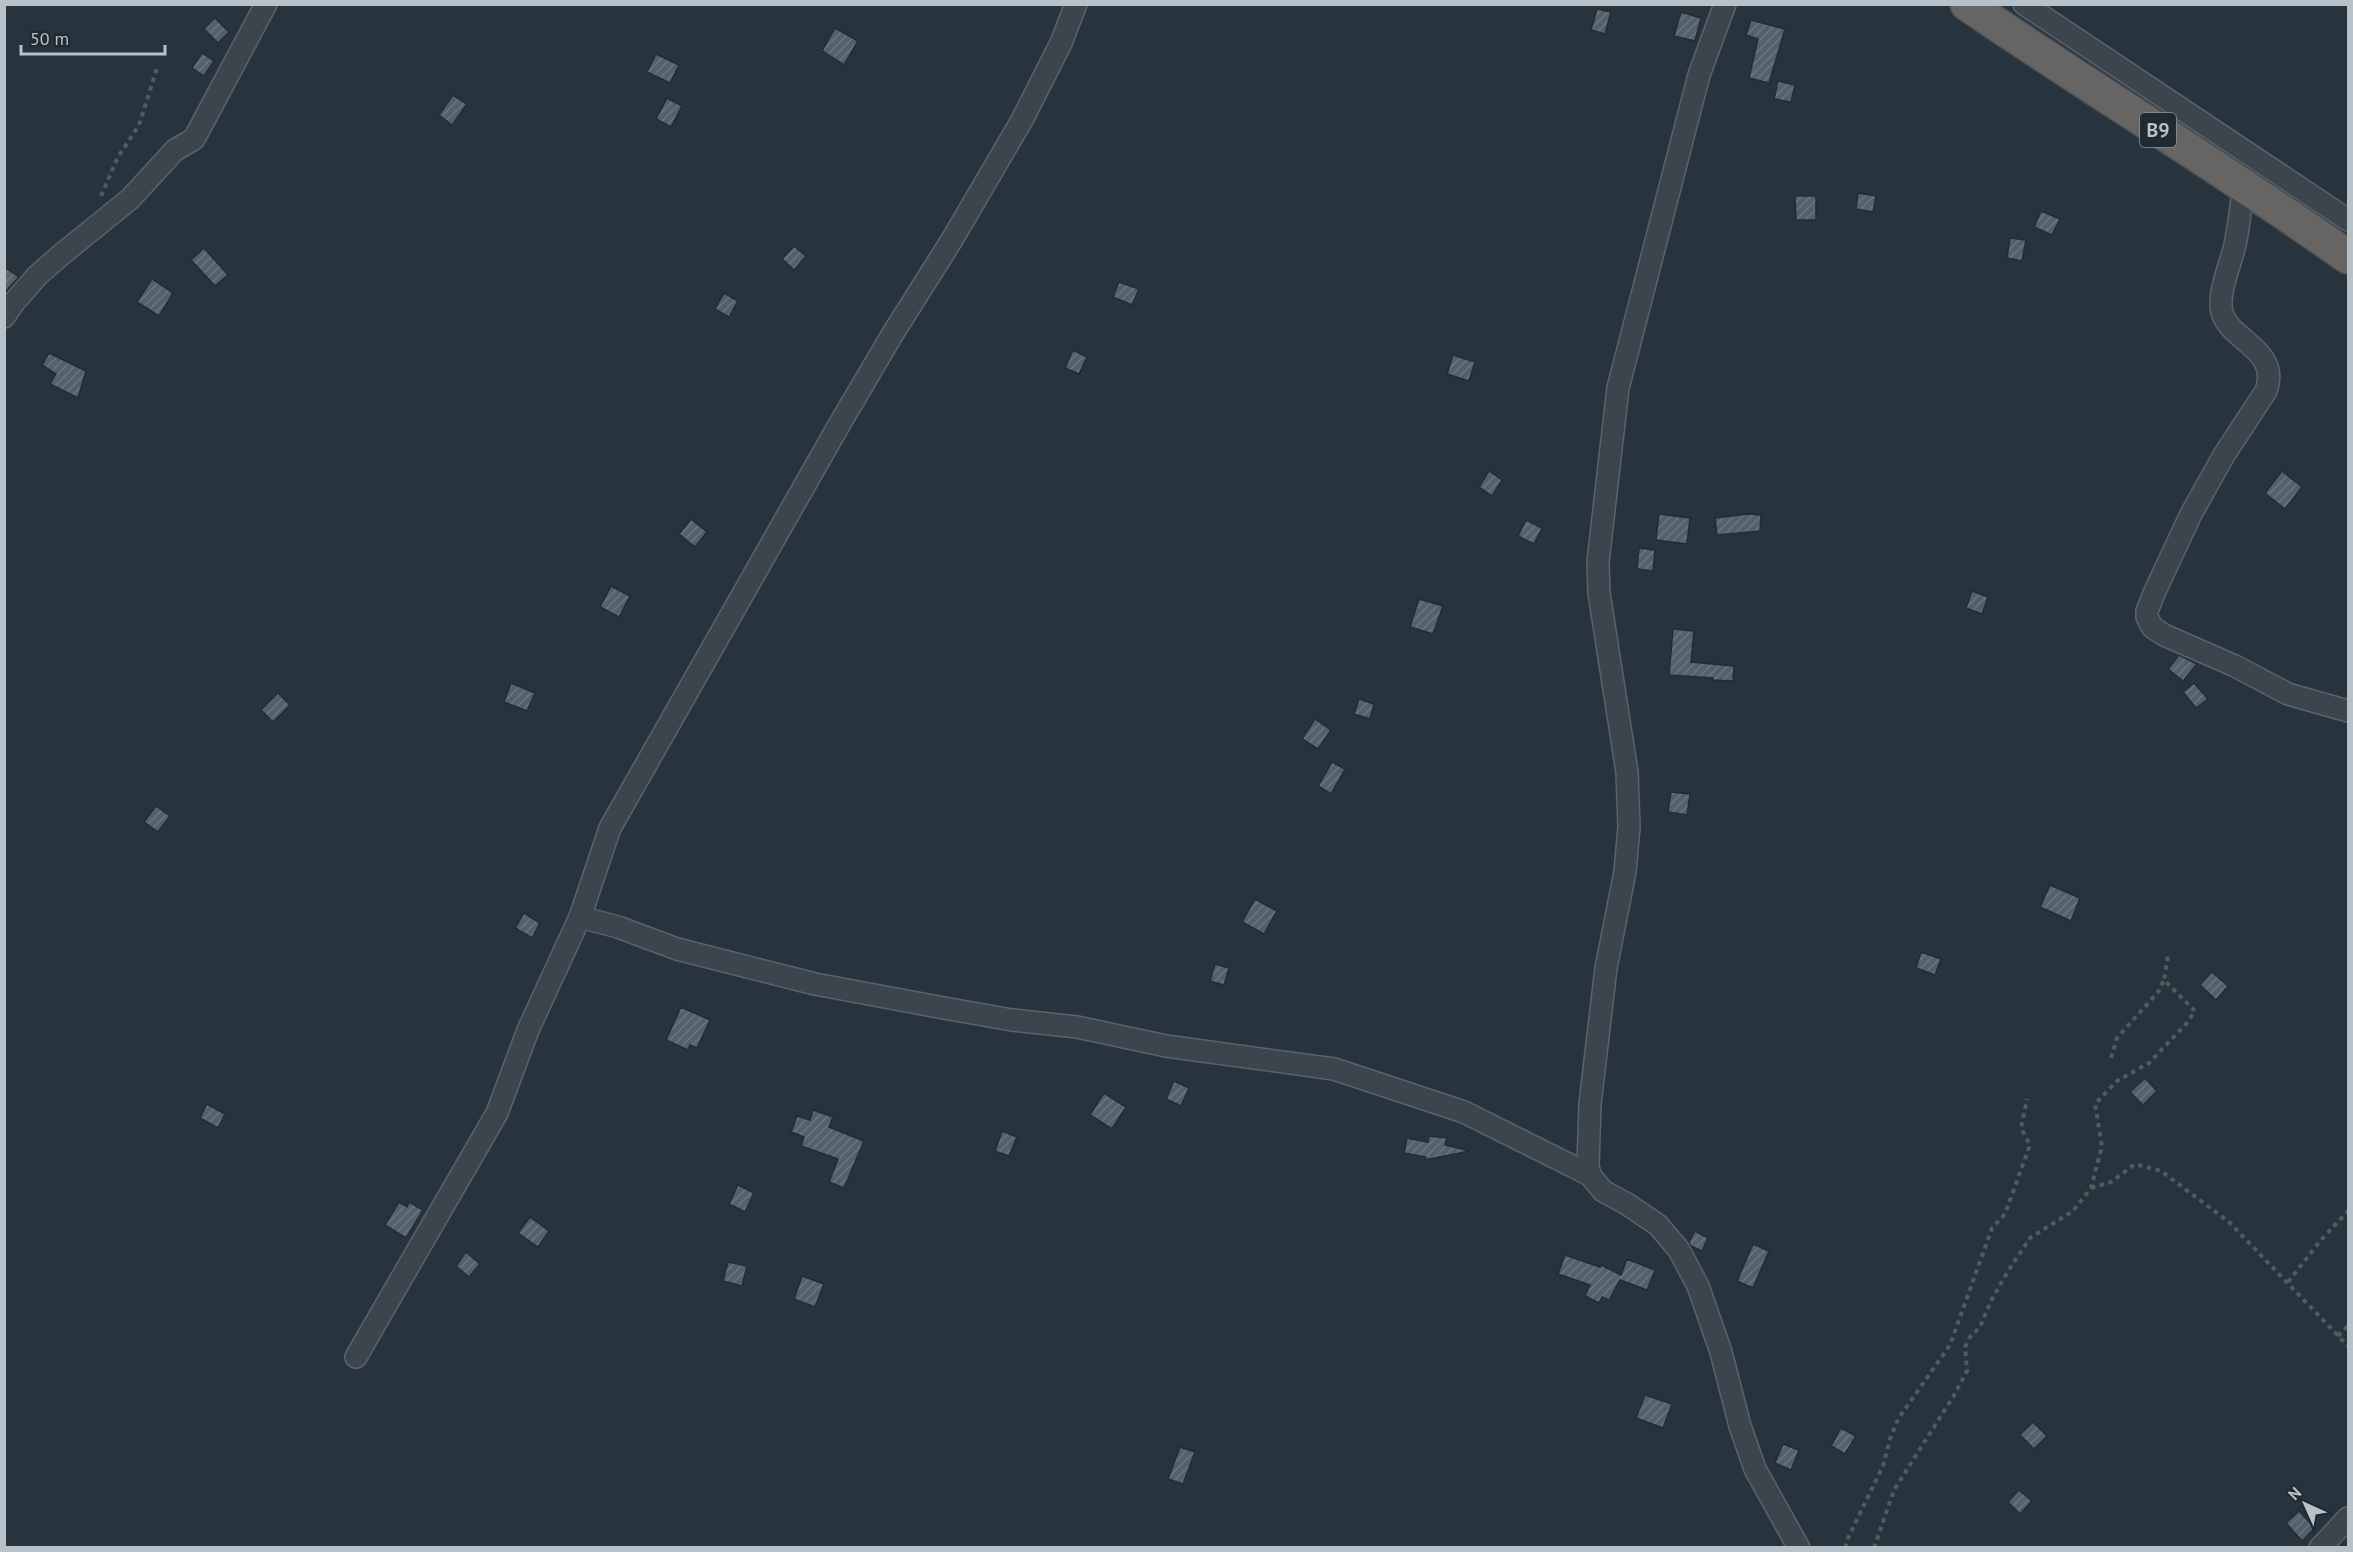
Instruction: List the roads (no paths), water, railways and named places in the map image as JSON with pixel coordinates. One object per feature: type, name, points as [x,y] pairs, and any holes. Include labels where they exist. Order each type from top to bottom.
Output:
[{"type":"highway","name":"B9","points":[[1967,4],[2111,101],[2244,185],[2349,257]]},
{"type":"street","points":[[4,317],[38,275],[130,199],[175,150],[194,139],[266,4]]},
{"type":"street","points":[[356,1357],[497,1113],[528,1030],[580,917],[610,828],[752,582],[839,425],[1022,120],[1061,43],[1076,4]]},
{"type":"street","points":[[1590,1175],[1588,1130],[1595,1057],[1606,968],[1625,872],[1629,827],[1627,772],[1599,593],[1598,562],[1618,388],[1699,75],[1725,4]]},
{"type":"street","points":[[2024,4],[2349,220]]},
{"type":"street","points":[[2244,185],[2235,245],[2222,297],[2222,312],[2229,325],[2257,351],[2264,362],[2270,380],[2258,404],[2224,455],[2191,514],[2155,591],[2147,617],[2152,627],[2164,635],[2235,666],[2288,694],[2349,711]]},
{"type":"street","points":[[580,917],[618,927],[677,949],[815,984],[966,1012],[1077,1027],[1166,1046],[1334,1069],[1464,1112],[1590,1175],[1603,1191],[1627,1203],[1658,1225],[1679,1250],[1698,1286],[1721,1352],[1740,1426],[1755,1469],[1799,1548]]},
{"type":"street","points":[[2320,1548],[2349,1518]]}]
